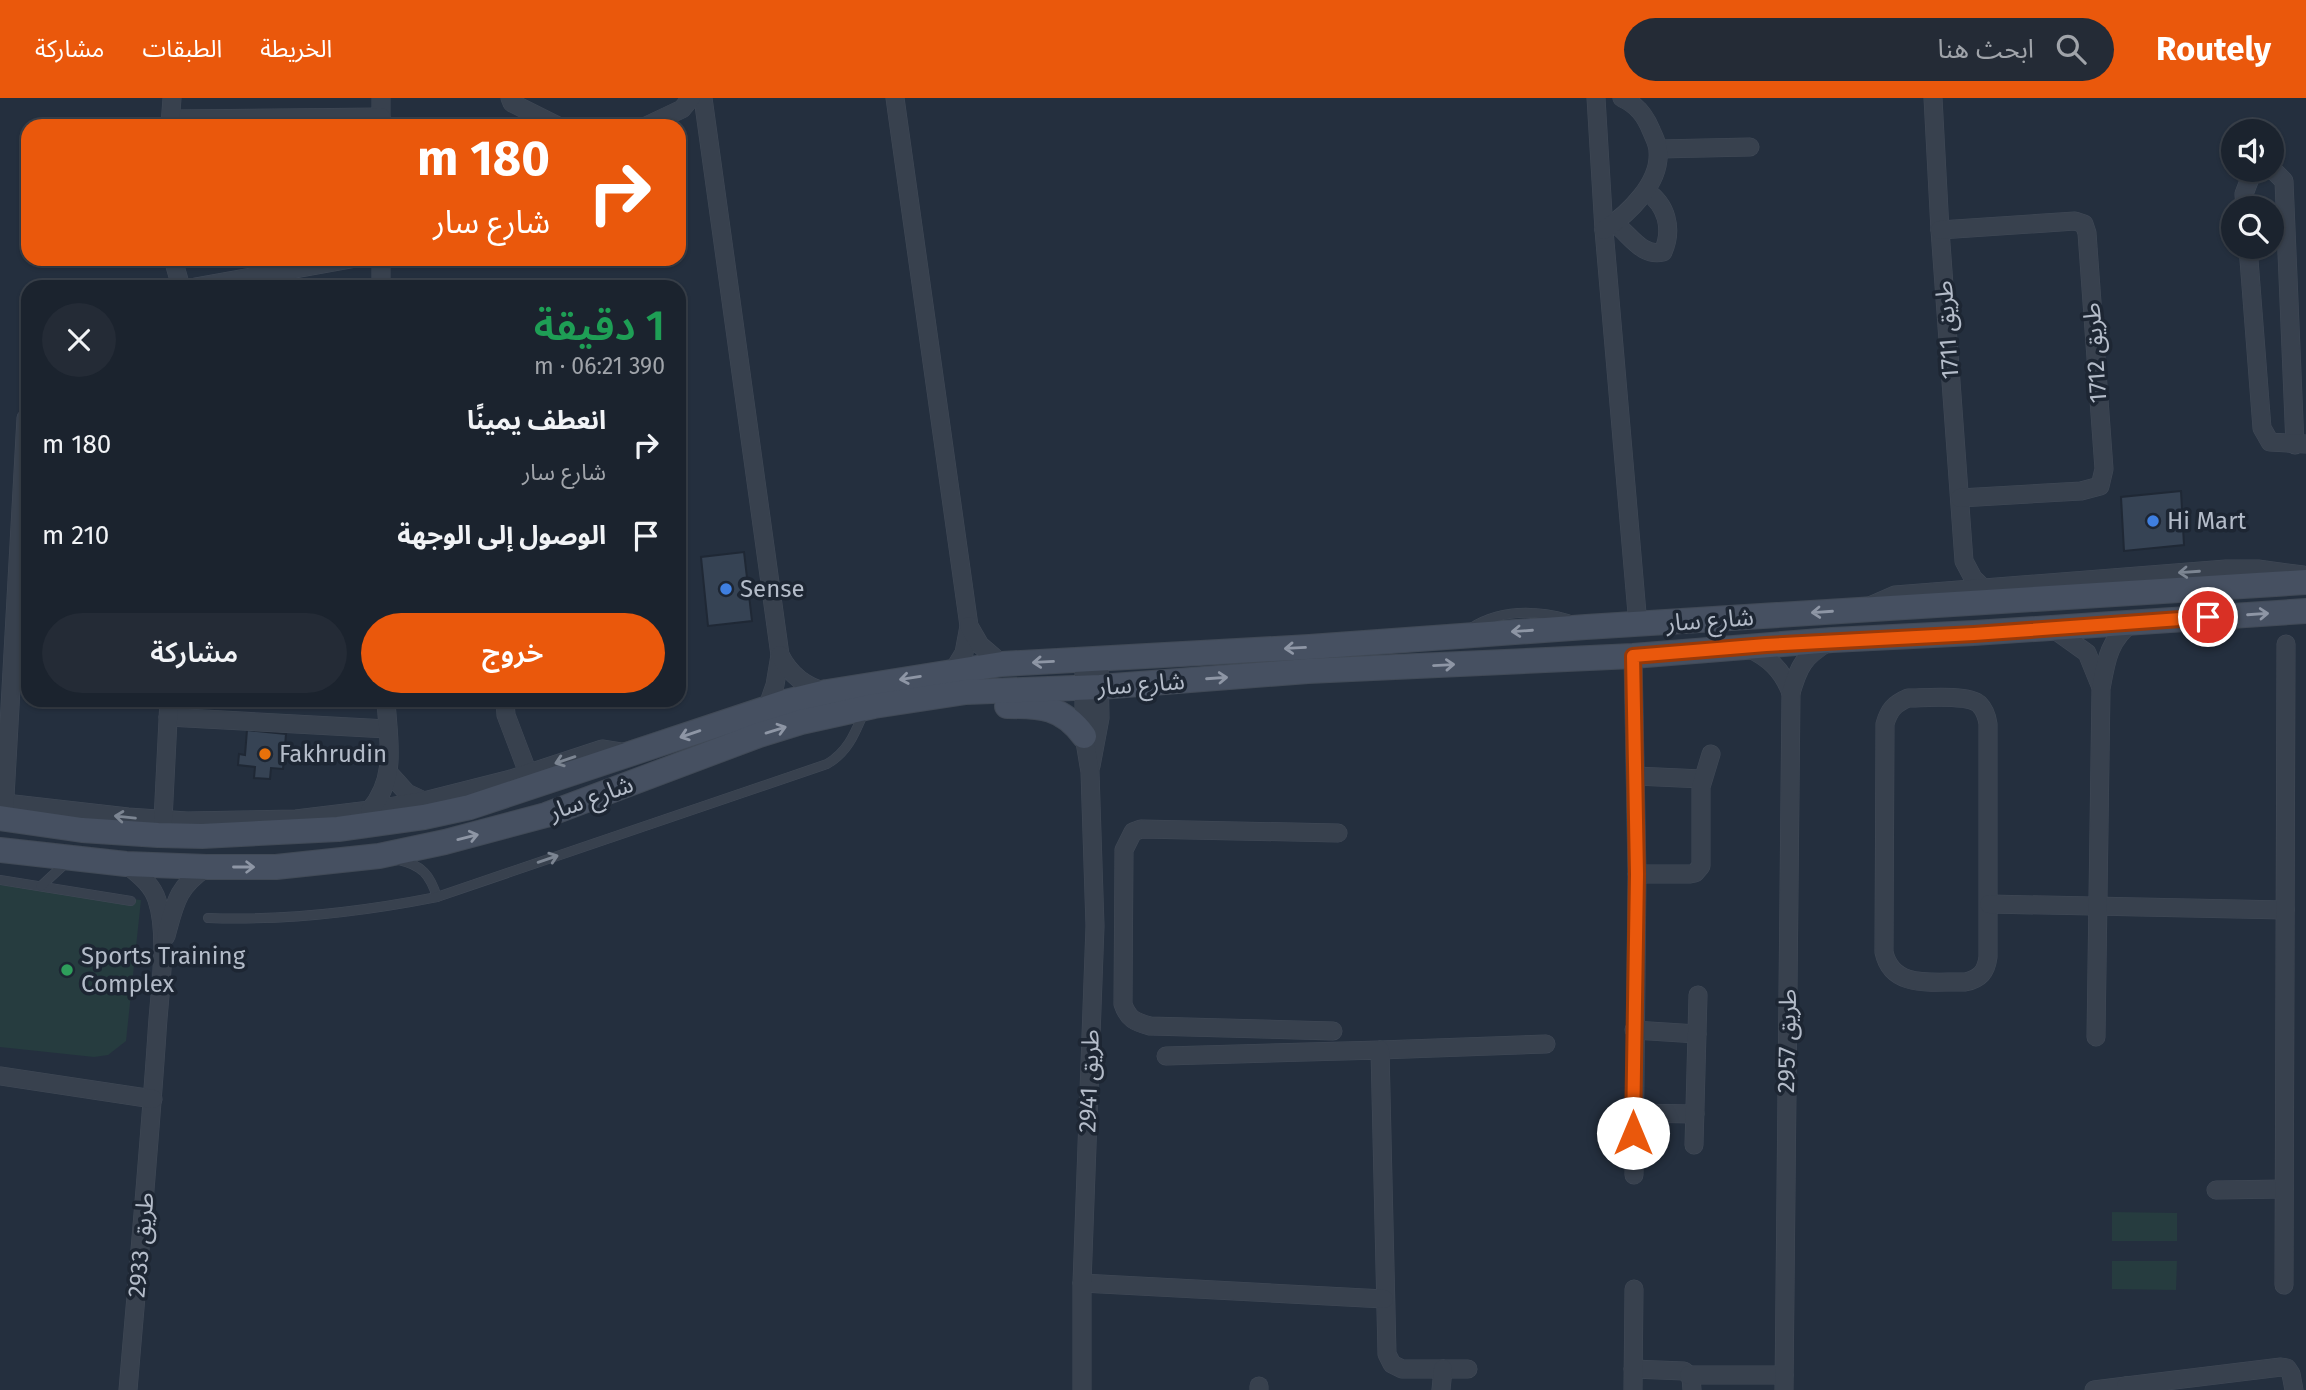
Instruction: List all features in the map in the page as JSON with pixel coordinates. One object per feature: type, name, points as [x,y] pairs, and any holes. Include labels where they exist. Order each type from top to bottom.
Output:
[{"type":"street","points":[[170,119],[172,98]]},
{"type":"street","points":[[380,98],[381,119]]},
{"type":"street","points":[[510,98],[512,103],[544,119]]},
{"type":"street","points":[[661,119],[682,109],[691,98]]},
{"type":"street","points":[[703,98],[779,654],[775,685],[767,708]]},
{"type":"street","points":[[895,98],[969,626],[964,653],[953,671]]},
{"type":"street","points":[[1596,98],[1609,227],[1638,625]]},
{"type":"street","points":[[1609,227],[1646,191],[1658,165],[1658,149],[1648,123],[1640,111],[1622,98]]},
{"type":"street","name":"طريق 1711","points":[[1933,98],[1964,561]]},
{"type":"street","points":[[1658,149],[1750,147]]},
{"type":"street","points":[[2249,259],[2262,428],[2270,442],[2301,444],[2284,181]]},
{"type":"street","points":[[1609,227],[1645,251],[1656,254],[1663,252],[1668,231],[1666,215],[1657,198],[1646,191]]},
{"type":"street","name":"طريق 1712","points":[[1940,230],[2075,221],[2084,225],[2087,233],[2104,469],[2100,486],[2081,491],[1960,498]]},
{"type":"street","points":[[234,280],[312,266]]},
{"type":"street","points":[[21,504],[3,814],[259,821],[370,810],[424,801],[528,773],[602,748],[631,754]]},
{"type":"street","points":[[1964,561],[1973,578],[1983,588]]},
{"type":"street","points":[[1943,591],[1956,578],[1964,561]]},
{"type":"street","points":[[1867,609],[1895,595],[2242,568],[2306,576]]},
{"type":"street","name":"شارع سار","points":[[3,814],[82,830],[158,835],[202,836],[338,830],[470,807],[767,708],[827,692],[1002,664],[1309,647],[1459,635],[2306,582]]},
{"type":"street","name":"شارع سار","points":[[0,850],[127,864],[207,867],[276,867],[379,856],[445,842],[546,815],[759,735],[801,722],[866,708],[966,692],[1092,687],[1308,671],[1633,656],[1832,640],[2306,611]]},
{"type":"street","points":[[2096,1037],[2101,689],[2110,647],[2119,634],[2134,621]]},
{"type":"street","points":[[969,626],[980,645],[1002,664]]},
{"type":"street","points":[[2052,628],[2087,653],[2101,689]]},
{"type":"street","name":"طريق 2957","points":[[1784,1382],[1791,693],[1801,664],[1810,654],[1832,640]]},
{"type":"street","points":[[2284,1285],[2286,644]]},
{"type":"street","points":[[1744,646],[1762,654],[1778,667],[1791,693]]},
{"type":"street","points":[[779,654],[800,681],[827,692]]},
{"type":"street","points":[[1633,656],[1637,874],[1634,1175]]},
{"type":"street","name":"طريق 2941","points":[[1090,772],[1099,736],[1092,687],[1092,660]]},
{"type":"street","name":"طريق 2941","points":[[1082,1390],[1082,1283],[1095,926],[1090,772],[1084,736],[1092,687]]},
{"type":"street","points":[[1908,698],[1969,699],[1979,704],[1986,713],[1989,904],[1987,966],[1974,980],[1906,980],[1895,975],[1887,965],[1884,952],[1885,724],[1888,712],[1896,703],[1908,698]]},
{"type":"street","points":[[916,699],[946,706],[1046,708],[1068,718],[1084,736]]},
{"type":"street","points":[[370,810],[382,793],[390,773],[386,707]]},
{"type":"street","points":[[505,707],[528,773]]},
{"type":"street","points":[[163,820],[168,709],[387,729]]},
{"type":"street","points":[[1637,874],[1690,874],[1699,870],[1702,861],[1702,779],[1711,754]]},
{"type":"street","points":[[390,773],[407,793],[424,801]]},
{"type":"street","points":[[1636,776],[1702,779]]},
{"type":"street","points":[[1333,1031],[1150,1027],[1133,1021],[1126,1014],[1123,1004],[1124,850],[1133,832],[1141,830],[1338,833]]},
{"type":"street","name":"طريق 2933","points":[[127,864],[145,879],[154,892],[159,910],[162,950],[153,1099],[128,1390]]},
{"type":"street","name":"طريق 2933","points":[[162,950],[178,894],[188,881],[207,867]]},
{"type":"street","points":[[1989,904],[2284,909]]},
{"type":"street","points":[[1095,926],[1124,928]]},
{"type":"street","points":[[1694,1145],[1698,995]]},
{"type":"street","points":[[1634,1030],[1697,1034]]},
{"type":"street","points":[[1166,1056],[1546,1044]]},
{"type":"street","points":[[1380,1050],[1387,1354],[1392,1364],[1402,1368],[1468,1369]]},
{"type":"street","points":[[0,1076],[153,1099]]},
{"type":"street","points":[[1633,1113],[1695,1114]]},
{"type":"street","points":[[2216,1189],[2284,1189]]},
{"type":"street","points":[[1082,1283],[1384,1299]]},
{"type":"street","points":[[1633,1390],[1634,1289]]},
{"type":"street","points":[[2094,1390],[2281,1367],[2287,1368],[2291,1374],[2294,1390]]},
{"type":"street","points":[[1441,1390],[1443,1368]]},
{"type":"street","points":[[1633,1369],[1684,1371],[1691,1382],[1784,1382]]},
{"type":"lane","points":[[208,918],[309,916],[437,897],[827,764],[847,747],[866,708]]},
{"type":"lane","points":[[379,856],[418,866],[428,874],[437,897]]},
{"type":"lane","points":[[41,886],[70,859]]},
{"type":"lane","points":[[0,880],[131,901]]},
{"type":"green space","name":"Sports Training Complex","points":[[0,885],[141,900],[126,1041],[108,1055],[94,1057],[0,1047]]},
{"type":"green space","points":[[2112,1212],[2177,1213],[2177,1241],[2112,1241]]},
{"type":"green space","points":[[2112,1261],[2177,1261],[2176,1290],[2112,1289]]},
{"type":"building","name":"Hi Mart","points":[[2181,491],[2184,545],[2124,551],[2121,497]]},
{"type":"building","name":"Sense","points":[[744,552],[752,621],[708,626],[701,557]]},
{"type":"building","name":"Fakhrudin","points":[[247,730],[286,734],[283,769],[271,768],[270,779],[254,778],[255,767],[238,765],[239,754],[245,755]]},
{"type":"place","name":"Hi Mart","points":[[2153,521]]},
{"type":"place","name":"Sense","points":[[726,589]]},
{"type":"place","name":"Fakhrudin","points":[[265,754]]},
{"type":"place","name":"Sports Training Complex","points":[[67,970]]},
{"type":"route","points":[[1633,1133],[1637,874],[1633,656],[1832,640],[1974,634],[2208,617]]}]
